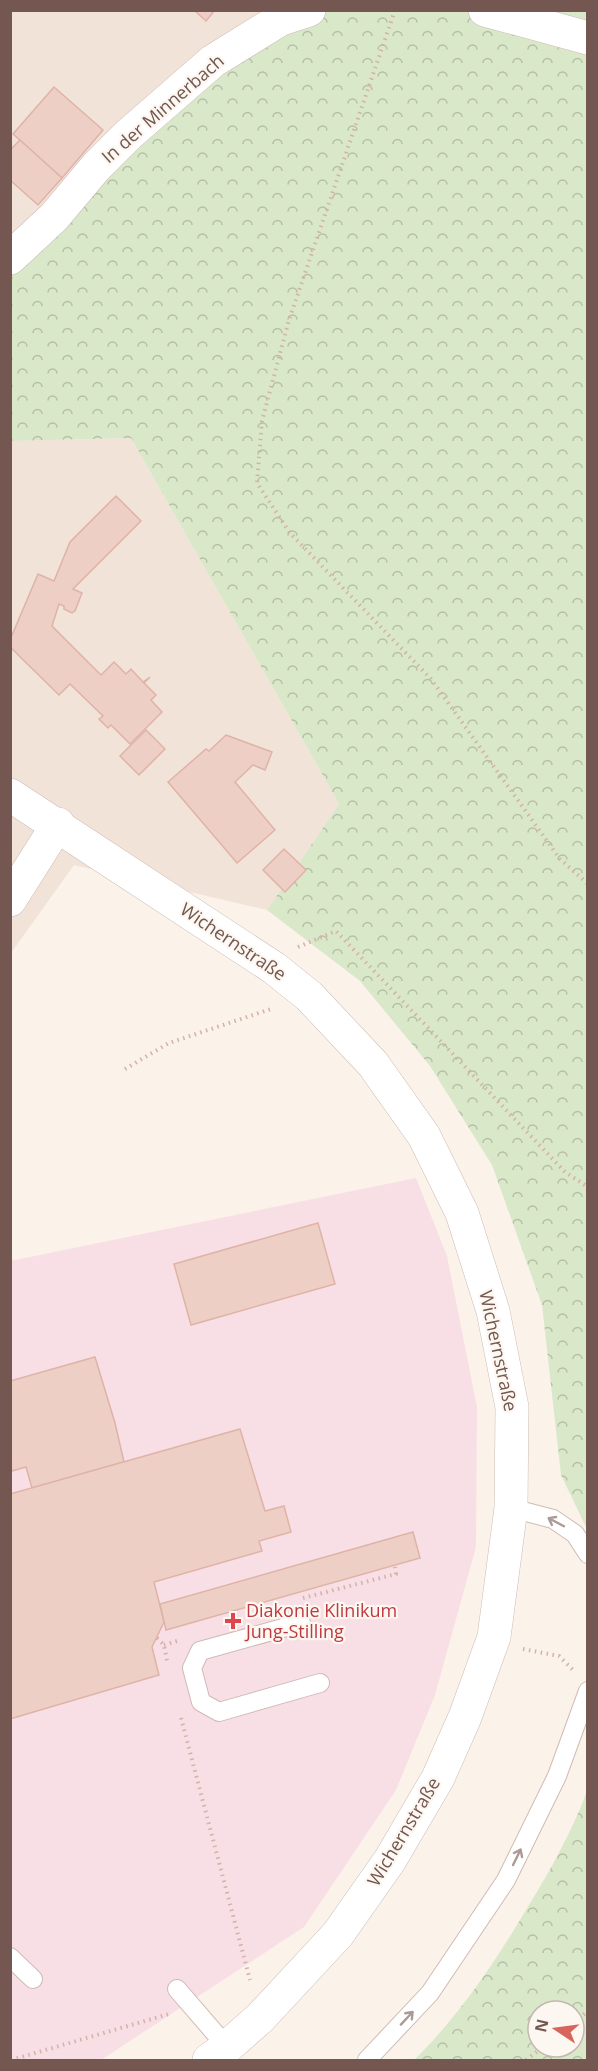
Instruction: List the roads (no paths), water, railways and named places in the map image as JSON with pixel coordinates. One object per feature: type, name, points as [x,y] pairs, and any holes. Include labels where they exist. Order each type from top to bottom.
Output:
[{"type":"street","name":"In der Minnerbach","points":[[10,258],[54,217],[128,135],[213,61],[281,19],[309,10]]},
{"type":"street","points":[[485,10],[588,38]]},
{"type":"street","name":"Wichernstraße","points":[[10,795],[264,962],[309,996],[373,1064],[424,1136],[462,1213],[493,1311],[512,1407],[511,1509],[494,1637],[465,1717],[438,1778],[390,1860],[338,1934],[260,2018],[218,2054]]},
{"type":"street","points":[[10,900],[58,825]]},
{"type":"lane","points":[[511,1509],[553,1519],[575,1534],[588,1554]]},
{"type":"lane","points":[[301,1623],[200,1651],[192,1668],[201,1702],[219,1712],[320,1683]]},
{"type":"lane","points":[[367,2061],[430,1993],[506,1880],[557,1776],[588,1691]]},
{"type":"lane","points":[[10,1957],[33,1979]]},
{"type":"lane","points":[[177,1989],[189,2004],[218,2054]]},
{"type":"place","name":"Diakonie Klinikum Jung-Stilling","points":[[233,1621]]}]
